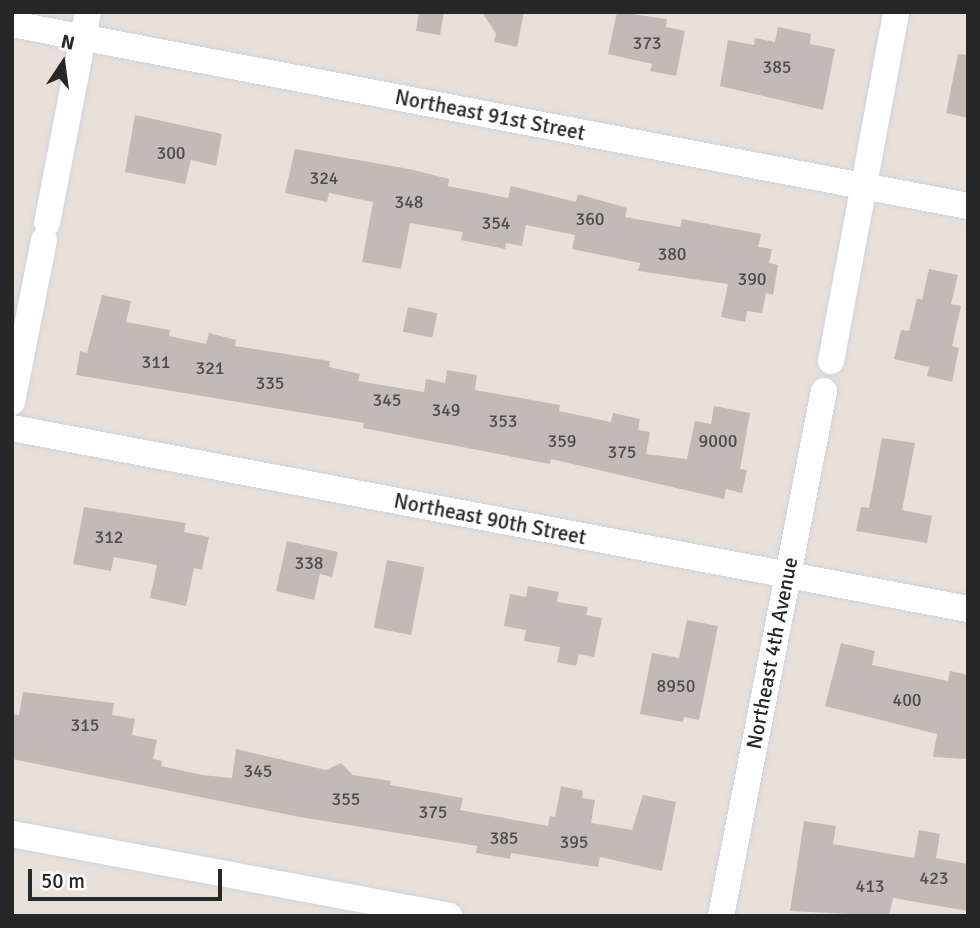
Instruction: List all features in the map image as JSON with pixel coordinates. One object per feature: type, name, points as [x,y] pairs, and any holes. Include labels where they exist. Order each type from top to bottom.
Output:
[{"type":"street","points":[[831,361],[896,12]]},
{"type":"street","name":"Northeast 91st Street","points":[[12,24],[86,25],[968,206]]},
{"type":"street","points":[[12,402],[86,25]]},
{"type":"street","name":"Northeast 4th Avenue","points":[[721,916],[824,391]]},
{"type":"street","name":"Northeast 90th Street","points":[[12,428],[968,610]]},
{"type":"street","points":[[12,834],[449,916]]},
{"type":"building","points":[[419,12],[444,12],[440,35],[416,31]]},
{"type":"building","points":[[482,12],[524,12],[517,47],[494,42],[496,34]]},
{"type":"building","points":[[617,12],[667,19],[666,27],[685,31],[676,76],[650,71],[652,64],[608,54]]},
{"type":"building","points":[[778,27],[811,34],[810,44],[835,49],[823,110],[720,86],[728,40],[754,45],[755,38],[775,42]]},
{"type":"building","points":[[958,54],[968,55],[968,118],[946,113]]},
{"type":"building","points":[[135,115],[222,134],[216,166],[191,160],[185,184],[125,172]]},
{"type":"building","points":[[295,149],[409,169],[449,179],[448,186],[508,198],[511,186],[576,202],[578,194],[627,208],[625,217],[680,227],[682,219],[761,234],[758,247],[772,249],[769,263],[778,265],[773,295],[766,293],[762,313],[747,311],[745,322],[721,317],[728,284],[638,271],[640,263],[572,249],[575,235],[526,225],[522,246],[506,243],[505,249],[461,240],[463,232],[410,223],[401,269],[362,262],[373,202],[329,193],[327,202],[285,193]]},
{"type":"building","points":[[929,269],[958,275],[951,304],[961,306],[952,346],[959,348],[952,382],[927,376],[929,367],[894,359],[901,330],[909,331],[917,298],[922,300]]},
{"type":"building","points":[[102,295],[131,301],[126,322],[170,330],[169,336],[206,344],[209,333],[236,340],[235,346],[330,361],[329,367],[360,374],[358,381],[424,392],[426,379],[445,383],[447,370],[477,375],[475,390],[560,405],[559,411],[611,422],[613,413],[640,419],[638,430],[650,432],[646,454],[687,459],[695,421],[711,424],[714,406],[750,413],[740,469],[747,470],[742,493],[726,489],[724,499],[551,459],[550,464],[363,428],[364,423],[76,375],[80,351],[87,353]]},
{"type":"building","points":[[408,307],[437,313],[432,338],[403,331]]},
{"type":"building","points":[[882,438],[915,443],[902,510],[932,516],[927,543],[856,531],[861,507],[869,508]]},
{"type":"building","points":[[84,507],[186,523],[184,532],[209,537],[202,570],[194,568],[186,606],[150,598],[157,565],[114,557],[111,571],[73,564]]},
{"type":"building","points":[[287,541],[338,552],[332,577],[320,574],[314,600],[276,591]]},
{"type":"building","points":[[387,560],[424,567],[411,635],[374,628]]},
{"type":"building","points":[[528,586],[559,592],[557,602],[588,607],[586,615],[602,618],[594,657],[579,654],[576,666],[557,662],[560,647],[524,641],[526,630],[504,626],[510,594],[526,597]]},
{"type":"building","points":[[687,620],[718,626],[699,720],[684,717],[683,722],[640,714],[652,653],[679,658]]},
{"type":"building","points":[[841,643],[875,651],[872,665],[948,681],[950,671],[968,675],[968,759],[933,757],[937,734],[825,706]]},
{"type":"building","points":[[23,692],[114,703],[112,715],[135,719],[132,735],[157,740],[153,759],[162,761],[161,766],[202,775],[232,778],[236,749],[326,770],[341,763],[353,775],[391,781],[390,785],[463,798],[460,810],[548,826],[550,816],[555,817],[561,786],[583,791],[582,798],[595,800],[591,823],[632,830],[643,795],[676,802],[662,871],[600,857],[598,867],[511,853],[510,859],[476,853],[477,846],[300,817],[12,759],[12,714],[19,715]]},
{"type":"building","points":[[804,821],[836,826],[833,844],[914,858],[919,830],[940,834],[936,858],[968,864],[968,911],[893,898],[889,916],[790,911]]}]
